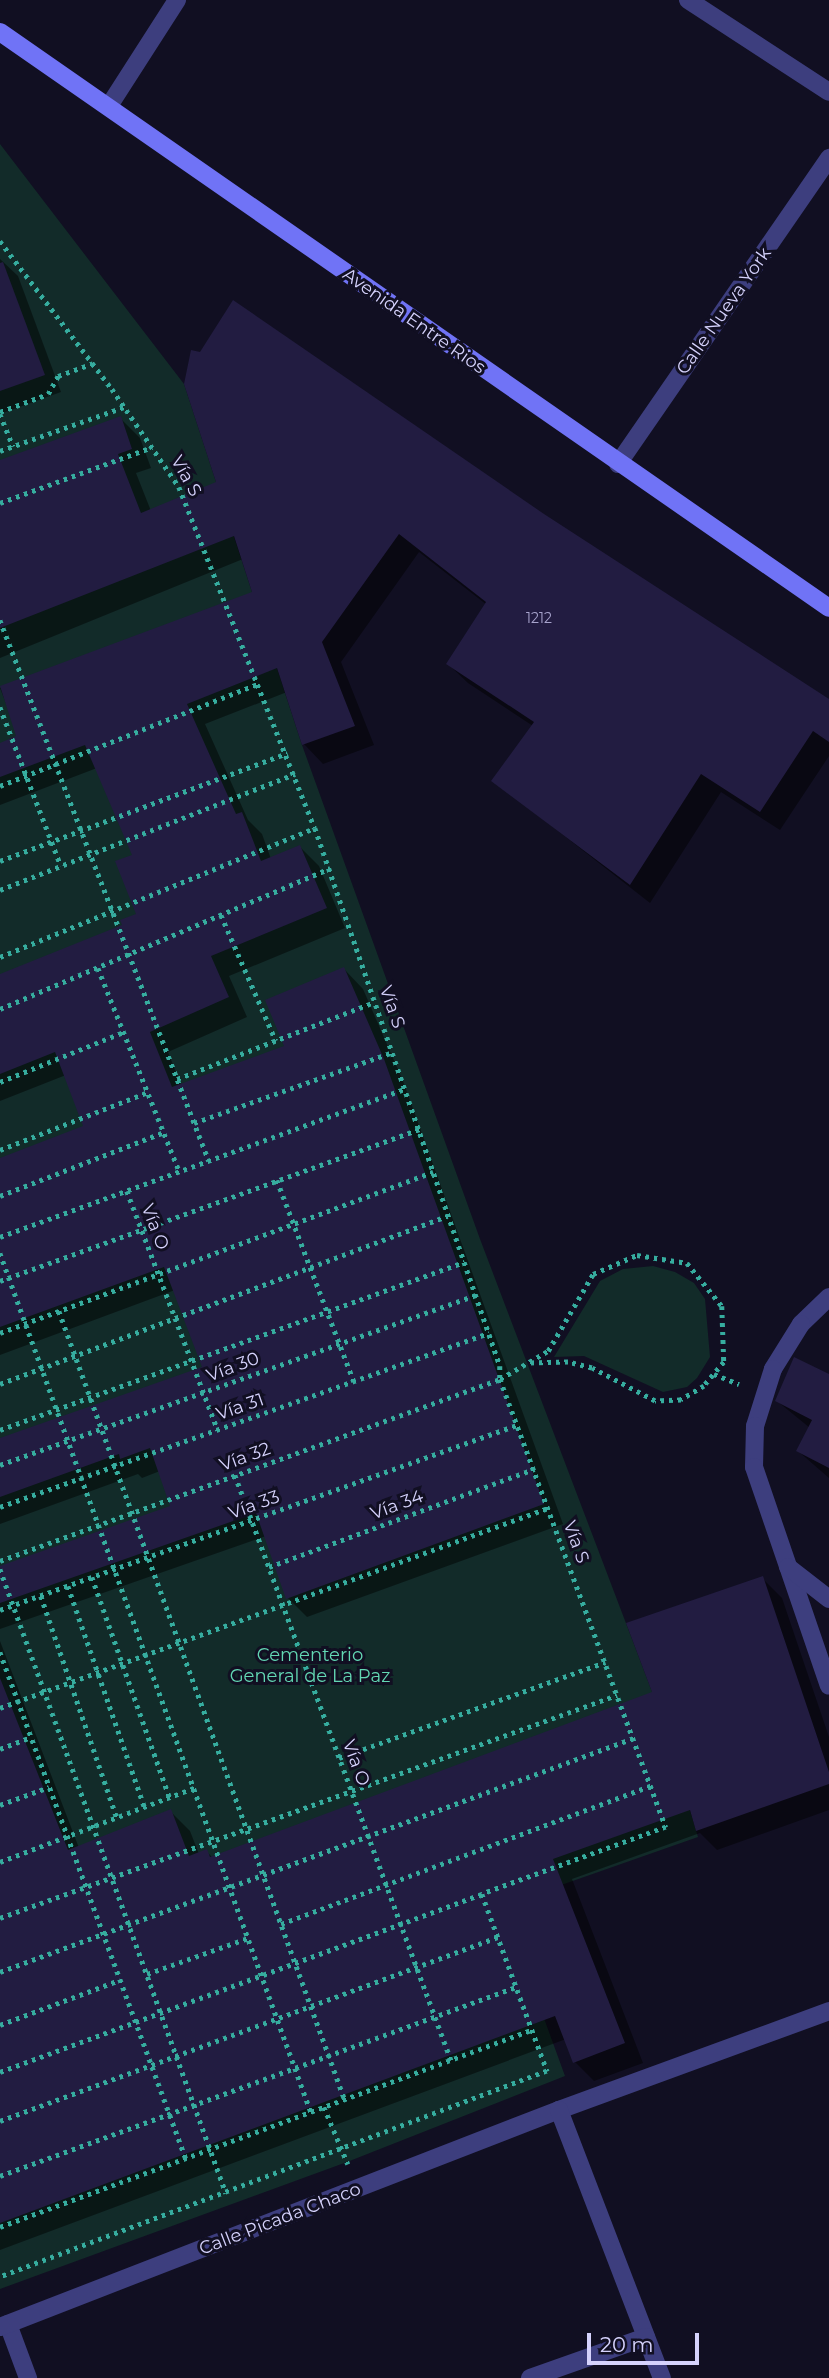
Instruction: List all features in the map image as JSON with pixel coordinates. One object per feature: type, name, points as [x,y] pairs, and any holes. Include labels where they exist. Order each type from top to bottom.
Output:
[{"type":"main road","name":"Avenida Entre Rios","points":[[0,32],[110,106],[618,464],[829,608]]},
{"type":"street","points":[[110,106],[177,0]]},
{"type":"street","points":[[688,0],[829,92]]},
{"type":"street","name":"Calle Nueva York","points":[[618,464],[829,158]]},
{"type":"street","points":[[829,1297],[801,1324],[773,1369],[755,1426],[754,1467],[829,1686]]},
{"type":"street","points":[[788,1567],[829,1599]]},
{"type":"street","name":"Calle Picada Chaco","points":[[4,2325],[559,2110],[829,2011]]},
{"type":"street","points":[[559,2110],[662,2378]]},
{"type":"street","points":[[4,2325],[29,2378]]},
{"type":"street","points":[[530,2378],[646,2337]]},
{"type":"path","name":"Vía S","points":[[0,241],[93,363],[179,487],[260,683],[330,868],[489,1334],[500,1379],[666,1827],[482,1894]]},
{"type":"path","points":[[13,447],[0,413],[48,394],[58,376],[93,363]]},
{"type":"path","points":[[0,452],[124,407]]},
{"type":"path","points":[[0,503],[152,447]]},
{"type":"path","points":[[0,620],[209,1161]]},
{"type":"path","points":[[0,786],[260,683]]},
{"type":"path","points":[[0,707],[61,866]]},
{"type":"path","points":[[0,733],[9,729]]},
{"type":"path","points":[[0,860],[287,753]]},
{"type":"path","points":[[0,890],[295,774]]},
{"type":"path","points":[[0,957],[315,828]]},
{"type":"path","points":[[0,1009],[330,868]]},
{"type":"path","points":[[221,915],[276,1041]]},
{"type":"path","points":[[98,968],[179,1171]]},
{"type":"path","points":[[177,1079],[375,1002]]},
{"type":"path","points":[[0,1082],[124,1032]]},
{"type":"path","points":[[194,1124],[393,1052]]},
{"type":"path","points":[[0,1237],[405,1089]]},
{"type":"path","points":[[0,1150],[148,1092]]},
{"type":"path","points":[[0,1281],[419,1129]]},
{"type":"path","points":[[0,1196],[164,1132]]},
{"type":"path","points":[[0,1333],[433,1172]]},
{"type":"path","points":[[277,1180],[354,1382]]},
{"type":"path","name":"Vía O","points":[[127,1191],[218,1430]]},
{"type":"path","points":[[0,1384],[449,1216]]},
{"type":"path","points":[[0,1253],[312,2112]]},
{"type":"path","name":"Vía 32","points":[[0,1560],[500,1379],[548,1351],[593,1274],[637,1255],[687,1263],[722,1306],[724,1362],[704,1386],[681,1400],[655,1401],[592,1368],[568,1362],[528,1363]]},
{"type":"path","points":[[0,1430],[465,1262]]},
{"type":"path","name":"Vía 30","points":[[0,1465],[476,1295]]},
{"type":"path","points":[[60,1311],[345,2100]]},
{"type":"path","name":"Vía 31","points":[[0,1507],[489,1334]]},
{"type":"path","name":"Vía 33","points":[[0,1610],[517,1425]]},
{"type":"path","name":"Vía 34","points":[[269,1567],[534,1469]]},
{"type":"path","name":"Vía O","points":[[235,1475],[451,2060]]},
{"type":"path","points":[[0,1708],[548,1508]]},
{"type":"path","points":[[0,1569],[226,2193]]},
{"type":"path","points":[[93,1577],[170,1797]]},
{"type":"path","points":[[68,1586],[145,1808]]},
{"type":"path","points":[[41,1596],[117,1818]]},
{"type":"path","points":[[0,1652],[186,2159]]},
{"type":"path","points":[[339,1758],[605,1661]]},
{"type":"path","points":[[0,1918],[617,1695]]},
{"type":"path","points":[[0,1749],[32,1737]]},
{"type":"path","points":[[0,1972],[634,1738]]},
{"type":"path","points":[[281,1924],[651,1786]]},
{"type":"path","points":[[0,1805],[49,1787]]},
{"type":"path","points":[[0,1862],[194,1788]]},
{"type":"path","points":[[0,2072],[482,1894],[547,2071],[0,2277]]},
{"type":"path","points":[[0,2121],[498,1937]]},
{"type":"path","points":[[147,1974],[248,1938]]},
{"type":"path","points":[[0,2025],[120,1980]]},
{"type":"path","points":[[0,2176],[516,1987]]},
{"type":"path","points":[[0,2227],[531,2030]]},
{"type":"path","points":[[324,2107],[359,2189]]},
{"type":"green space","name":"Cementerio General de La Paz","points":[[0,144],[184,384],[302,745],[480,1239],[662,1718],[698,1837],[510,1903],[505,1911],[565,2076],[347,2162],[0,2289]]},
{"type":"green space","points":[[653,1266],[675,1272],[694,1283],[705,1299],[710,1357],[697,1378],[687,1387],[663,1392],[584,1356],[554,1357],[600,1281],[623,1269]]},
{"type":"building","points":[[3,262],[45,375],[0,391],[0,263]]},
{"type":"building","points":[[233,300],[544,514],[829,699],[829,742],[813,731],[760,812],[701,774],[630,885],[491,781],[534,722],[446,664],[486,602],[399,534],[322,642],[355,726],[302,745],[277,668],[187,704],[236,814],[242,812],[261,861],[300,845],[327,908],[211,956],[229,997],[150,1032],[172,1087],[284,1046],[265,1000],[344,967],[384,1059],[544,1504],[286,1599],[256,1513],[0,1603],[0,1566],[170,1506],[150,1448],[120,1459],[119,1454],[0,1497],[0,1438],[202,1367],[164,1267],[0,1327],[0,1158],[83,1126],[55,1052],[0,1074],[0,974],[122,925],[120,920],[136,914],[115,861],[132,855],[85,745],[0,777],[0,743],[16,736],[0,686],[252,592],[234,536],[0,628],[0,460],[121,416],[132,449],[118,454],[141,513],[216,482],[184,384],[191,350],[200,352]]},
{"type":"building","points":[[794,1357],[829,1374],[829,1468],[796,1451],[812,1420],[775,1401]]},
{"type":"building","points":[[763,1576],[829,1772],[829,1784],[696,1831],[690,1810],[553,1859],[625,2043],[573,2063],[555,2016],[0,2223],[0,1678],[68,1850],[171,1809],[189,1856],[207,1849],[210,1857],[652,1692],[626,1623]]}]
